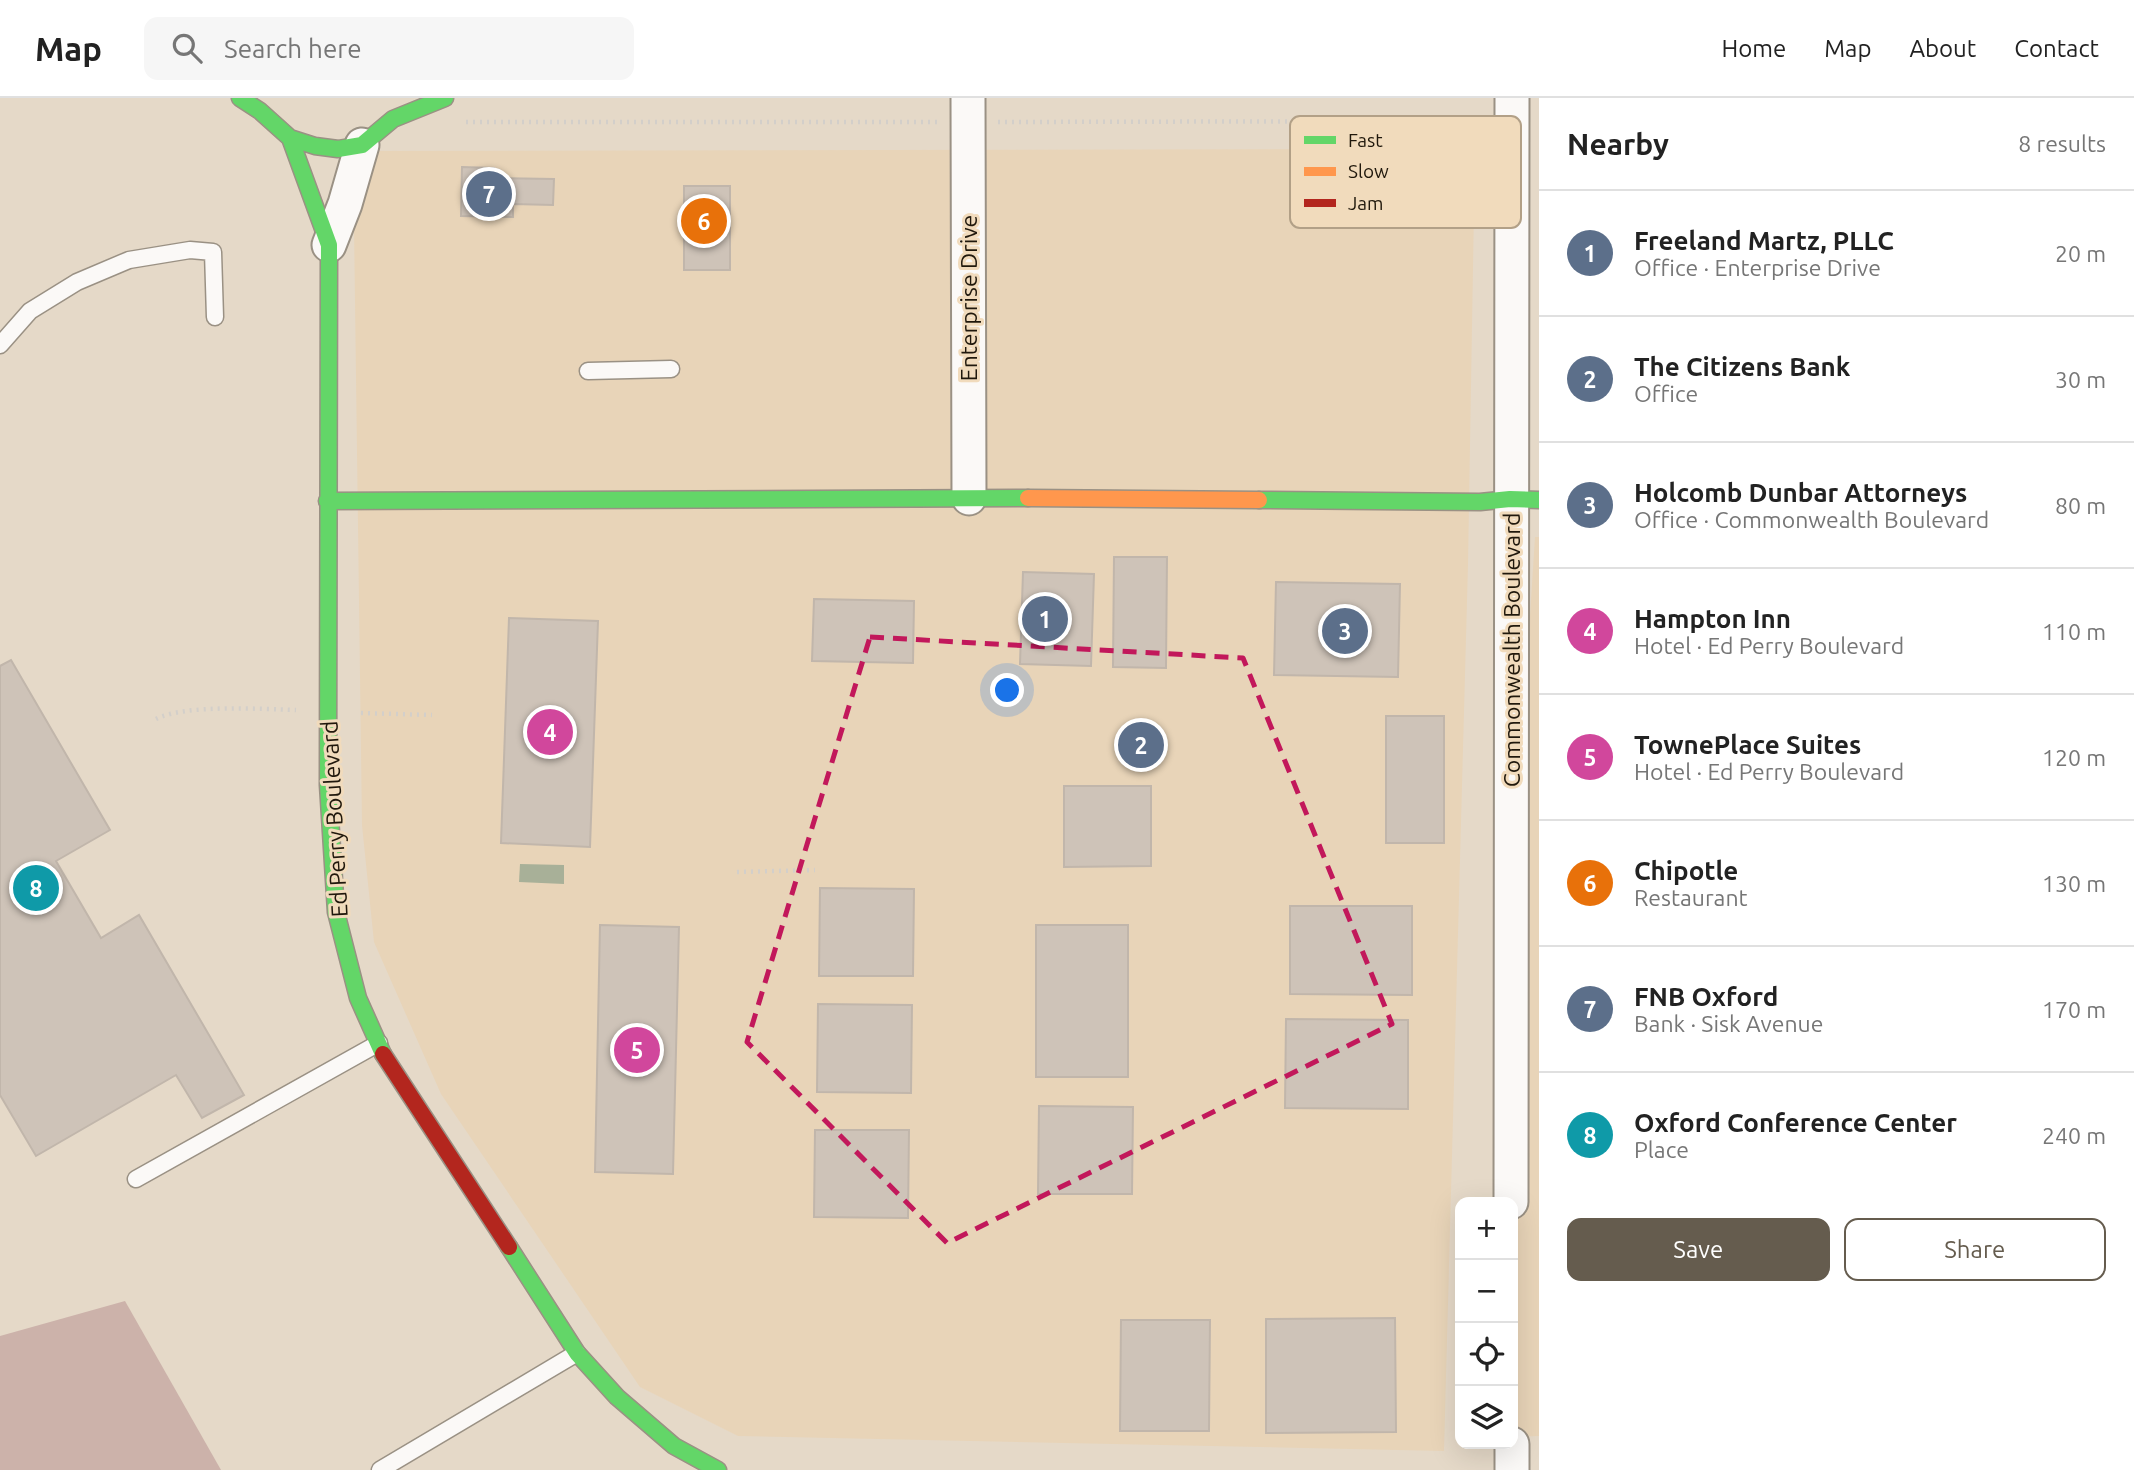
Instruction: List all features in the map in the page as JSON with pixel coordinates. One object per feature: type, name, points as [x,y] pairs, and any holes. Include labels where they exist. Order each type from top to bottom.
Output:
[{"type":"street","points":[[240,98],[259,105],[290,138],[315,146],[338,149],[362,145],[393,118],[445,98]]},
{"type":"street","points":[[393,118],[397,98]]},
{"type":"street","name":"Enterprise Drive","points":[[968,98],[969,498]]},
{"type":"street","name":"Commonwealth Boulevard","points":[[1511,98],[1512,116]]},
{"type":"street","name":"Ed Perry Boulevard","points":[[290,138],[329,245],[328,785],[336,912],[358,998],[386,1060],[577,1353],[617,1397],[674,1447],[718,1470]]},
{"type":"street","name":"Ed Perry Boulevard","points":[[329,245],[345,204],[362,145]]},
{"type":"street","name":"Commonwealth Boulevard","points":[[1511,1197],[1525,500],[1516,228]]},
{"type":"street","points":[[327,501],[969,498],[1480,502],[1525,500]]},
{"type":"street","points":[[1512,1449],[1513,1470]]},
{"type":"lane","points":[[0,345],[30,311],[78,282],[129,260],[190,250],[213,252],[215,317]]},
{"type":"lane","points":[[588,371],[671,369]]},
{"type":"lane","points":[[136,1180],[379,1043]]},
{"type":"lane","points":[[380,1470],[577,1353]]},
{"type":"path","points":[[156,719],[168,713],[245,708],[296,710]]},
{"type":"path","points":[[354,713],[432,715]]},
{"type":"path","points":[[737,872],[815,870]]},
{"type":"highlighted area","points":[[870,637],[1243,658],[1392,1024],[947,1243],[747,1042]]},
{"type":"shaded area","points":[[1290,149],[1290,228],[1474,228],[1468,564],[1444,1451],[738,1436],[640,1387],[441,1094],[374,942],[362,825],[353,151]]},
{"type":"shaded area","points":[[1535,537],[1539,537],[1539,1436],[1518,1437],[1518,1197],[1515,1197],[1517,820]]},
{"type":"shaded area","points":[[520,864],[564,865],[564,884],[519,882]]},
{"type":"shaded area","points":[[125,1301],[221,1470],[0,1470],[0,1336]]},
{"type":"building","points":[[462,167],[494,168],[494,178],[554,179],[553,205],[513,204],[513,217],[461,216]]},
{"type":"building","points":[[684,186],[730,186],[730,270],[684,270]]},
{"type":"building","points":[[1114,557],[1167,557],[1166,668],[1113,667]]},
{"type":"building","points":[[1023,572],[1094,574],[1091,666],[1020,664]]},
{"type":"building","points":[[1276,582],[1400,584],[1398,677],[1274,675]]},
{"type":"building","points":[[814,599],[914,601],[913,663],[812,661]]},
{"type":"building","points":[[509,618],[598,621],[590,847],[501,843]]},
{"type":"building","points":[[11,660],[110,830],[56,861],[101,938],[139,915],[244,1095],[202,1118],[176,1075],[36,1156],[0,1095],[0,666]]},
{"type":"building","points":[[1386,716],[1444,716],[1444,843],[1386,843]]},
{"type":"building","points":[[1064,786],[1151,786],[1151,866],[1064,867]]},
{"type":"building","points":[[820,888],[914,889],[913,976],[819,976]]},
{"type":"building","points":[[1290,906],[1412,906],[1412,995],[1290,994]]},
{"type":"building","points":[[600,925],[679,927],[673,1174],[595,1172]]},
{"type":"building","points":[[1036,925],[1128,925],[1128,1077],[1036,1077]]},
{"type":"building","points":[[818,1004],[912,1005],[911,1093],[817,1092]]},
{"type":"building","points":[[1286,1019],[1408,1020],[1408,1109],[1285,1108]]},
{"type":"building","points":[[1039,1106],[1133,1107],[1132,1194],[1038,1194]]},
{"type":"building","points":[[815,1130],[909,1130],[908,1218],[814,1217]]},
{"type":"building","points":[[1395,1318],[1396,1432],[1266,1433],[1266,1319]]},
{"type":"building","points":[[1121,1320],[1210,1320],[1209,1431],[1120,1431]]},
{"type":"traffic: fast","points":[[240,98],[260,111],[290,138],[315,146],[338,149],[362,145],[393,119],[445,98]]},
{"type":"traffic: fast","points":[[290,138],[329,245],[328,785],[336,912],[358,998],[383,1054]]},
{"type":"traffic: fast","points":[[327,501],[1028,498]]},
{"type":"traffic: fast","points":[[1259,500],[1539,500]]},
{"type":"traffic: fast","points":[[509,1247],[577,1353],[617,1397],[674,1446],[718,1470]]},
{"type":"traffic: slow","points":[[1028,498],[1259,500]]},
{"type":"traffic: jam","points":[[383,1054],[509,1247]]},
{"type":"place","name":"FNB Oxford","points":[[489,194]]},
{"type":"place","name":"Chipotle","points":[[704,221]]},
{"type":"place","name":"Freeland Martz, PLLC","points":[[1045,619]]},
{"type":"place","name":"Holcomb Dunbar Attorneys","points":[[1345,631]]},
{"type":"place","name":"Hampton Inn","points":[[550,732]]},
{"type":"place","name":"The Citizens Bank","points":[[1141,745]]},
{"type":"place","name":"Oxford Conference Center","points":[[36,888]]},
{"type":"place","name":"TownePlace Suites","points":[[637,1050]]}]
